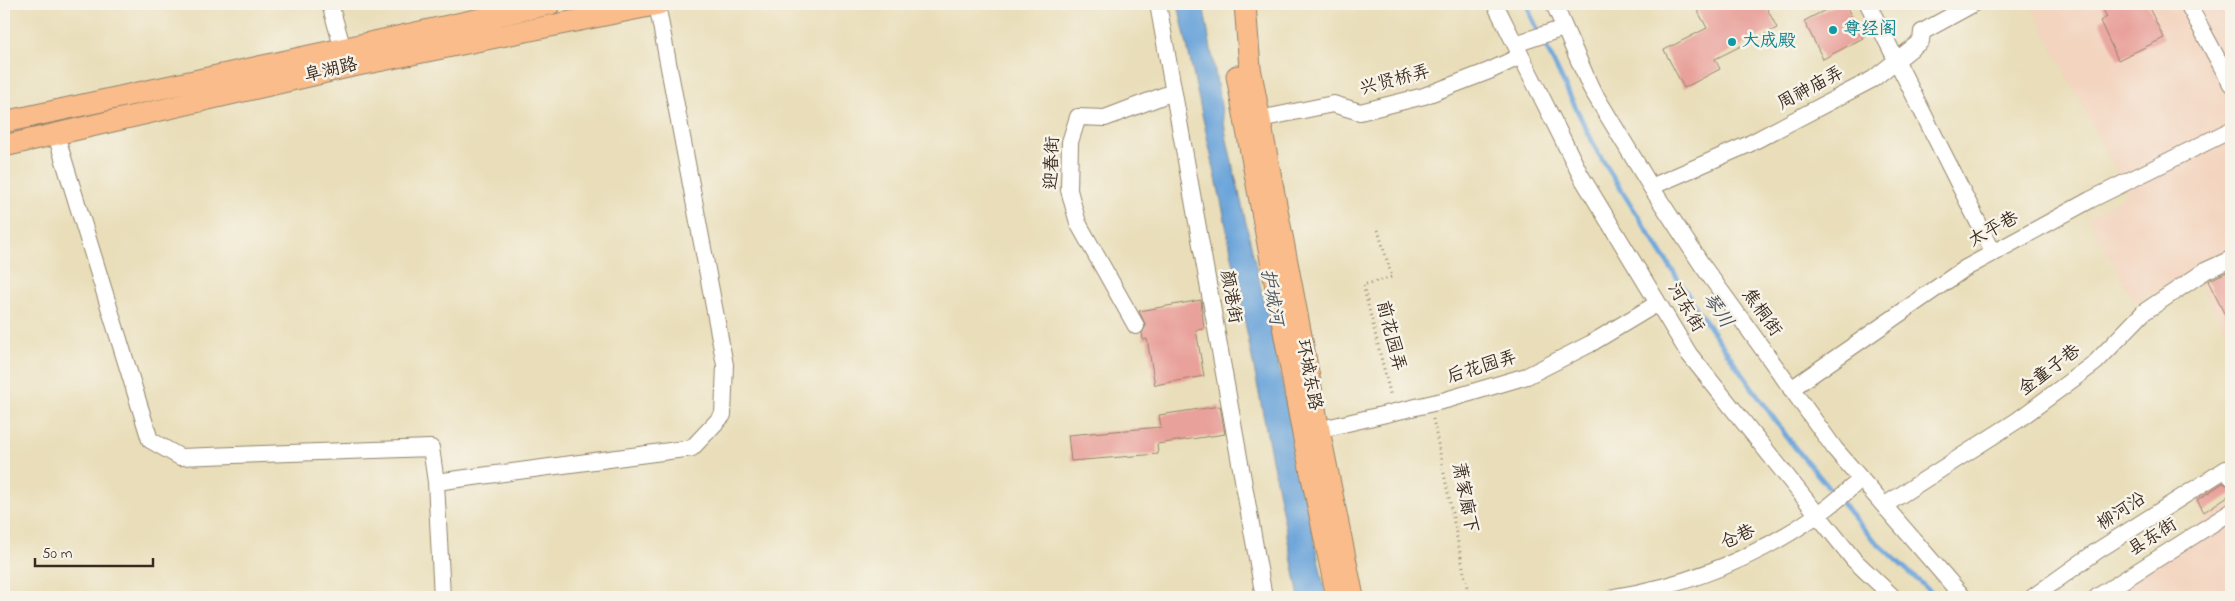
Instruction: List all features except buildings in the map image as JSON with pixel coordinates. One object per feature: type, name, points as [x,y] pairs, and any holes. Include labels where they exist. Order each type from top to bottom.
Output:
[{"type":"main road","name":"阜湖路","points":[[4,146],[56,135],[550,4]]},
{"type":"main road","name":"阜湖路","points":[[4,122],[610,9],[658,4]]},
{"type":"main road","name":"环城东路","points":[[1232,4],[1237,78],[1253,121]]},
{"type":"main road","name":"环城东路","points":[[1245,4],[1253,121],[1311,432],[1337,597]]},
{"type":"main road","name":"环城东路","points":[[1311,432],[1353,597]]},
{"type":"street","points":[[330,4],[345,57]]},
{"type":"street","points":[[436,482],[692,448],[723,415],[725,365],[658,4]]},
{"type":"street","name":"颜港街","points":[[1158,4],[1264,597]]},
{"type":"street","name":"河东街","points":[[1495,4],[1581,176],[1689,354],[1854,560],[1893,597]]},
{"type":"street","name":"焦桐街","points":[[1554,4],[1591,88],[1651,188],[1702,265],[1835,449],[1856,483],[1885,505],[1962,597]]},
{"type":"street","points":[[1868,4],[1994,252]]},
{"type":"street","name":"周神庙弄","points":[[1651,188],[1747,145],[1874,78],[1921,41],[1922,32],[1973,4]]},
{"type":"street","points":[[2188,4],[2231,84]]},
{"type":"street","name":"兴贤桥弄","points":[[1253,121],[1332,104],[1360,112],[1424,96],[1488,72],[1518,50],[1564,28]]},
{"type":"street","name":"迎春街","points":[[1136,326],[1078,223],[1069,190],[1070,142],[1078,117],[1106,118],[1173,92]]},
{"type":"street","name":"太平巷","points":[[1791,389],[1964,269],[2090,200],[2231,130]]},
{"type":"street","points":[[56,135],[150,440],[180,458],[431,448],[436,482],[442,597]]},
{"type":"street","name":"金童子巷","points":[[1885,505],[2018,420],[2096,362],[2144,312],[2205,271],[2231,259]]},
{"type":"street","name":"后花园弄","points":[[1311,432],[1430,404],[1527,376],[1590,344],[1658,302]]},
{"type":"street","name":"柳河沿","points":[[2034,597],[2097,552],[2226,469],[2231,477]]},
{"type":"street","name":"仓巷","points":[[1615,597],[1694,578],[1745,558],[1818,515],[1856,483]]},
{"type":"street","name":"县东街","points":[[2097,597],[2231,512]]},
{"type":"path","name":"前花园弄","points":[[1378,230],[1392,277],[1363,285],[1394,412]]},
{"type":"path","name":"萧家廊下","points":[[1430,404],[1451,499],[1469,597]]},
{"type":"shaded area","points":[[2030,4],[2231,4],[2231,341],[2194,275],[2134,302],[2088,218],[2127,194]]},
{"type":"shaded area","points":[[2231,503],[2231,597],[2088,597]]},
{"type":"water","points":[[1178,4],[1203,4],[1227,140],[1278,363],[1326,597],[1299,597],[1223,210]]},
{"type":"waterway","name":"琴川","points":[[1527,4],[1531,16],[1598,153],[1700,314],[1792,444],[1868,534],[1936,597]]},
{"type":"place","name":"尊经阁","points":[[1833,30]]},
{"type":"place","name":"大成殿","points":[[1732,42]]},
{"type":"water label","name":"护城河","points":[[1271,297]]}]
